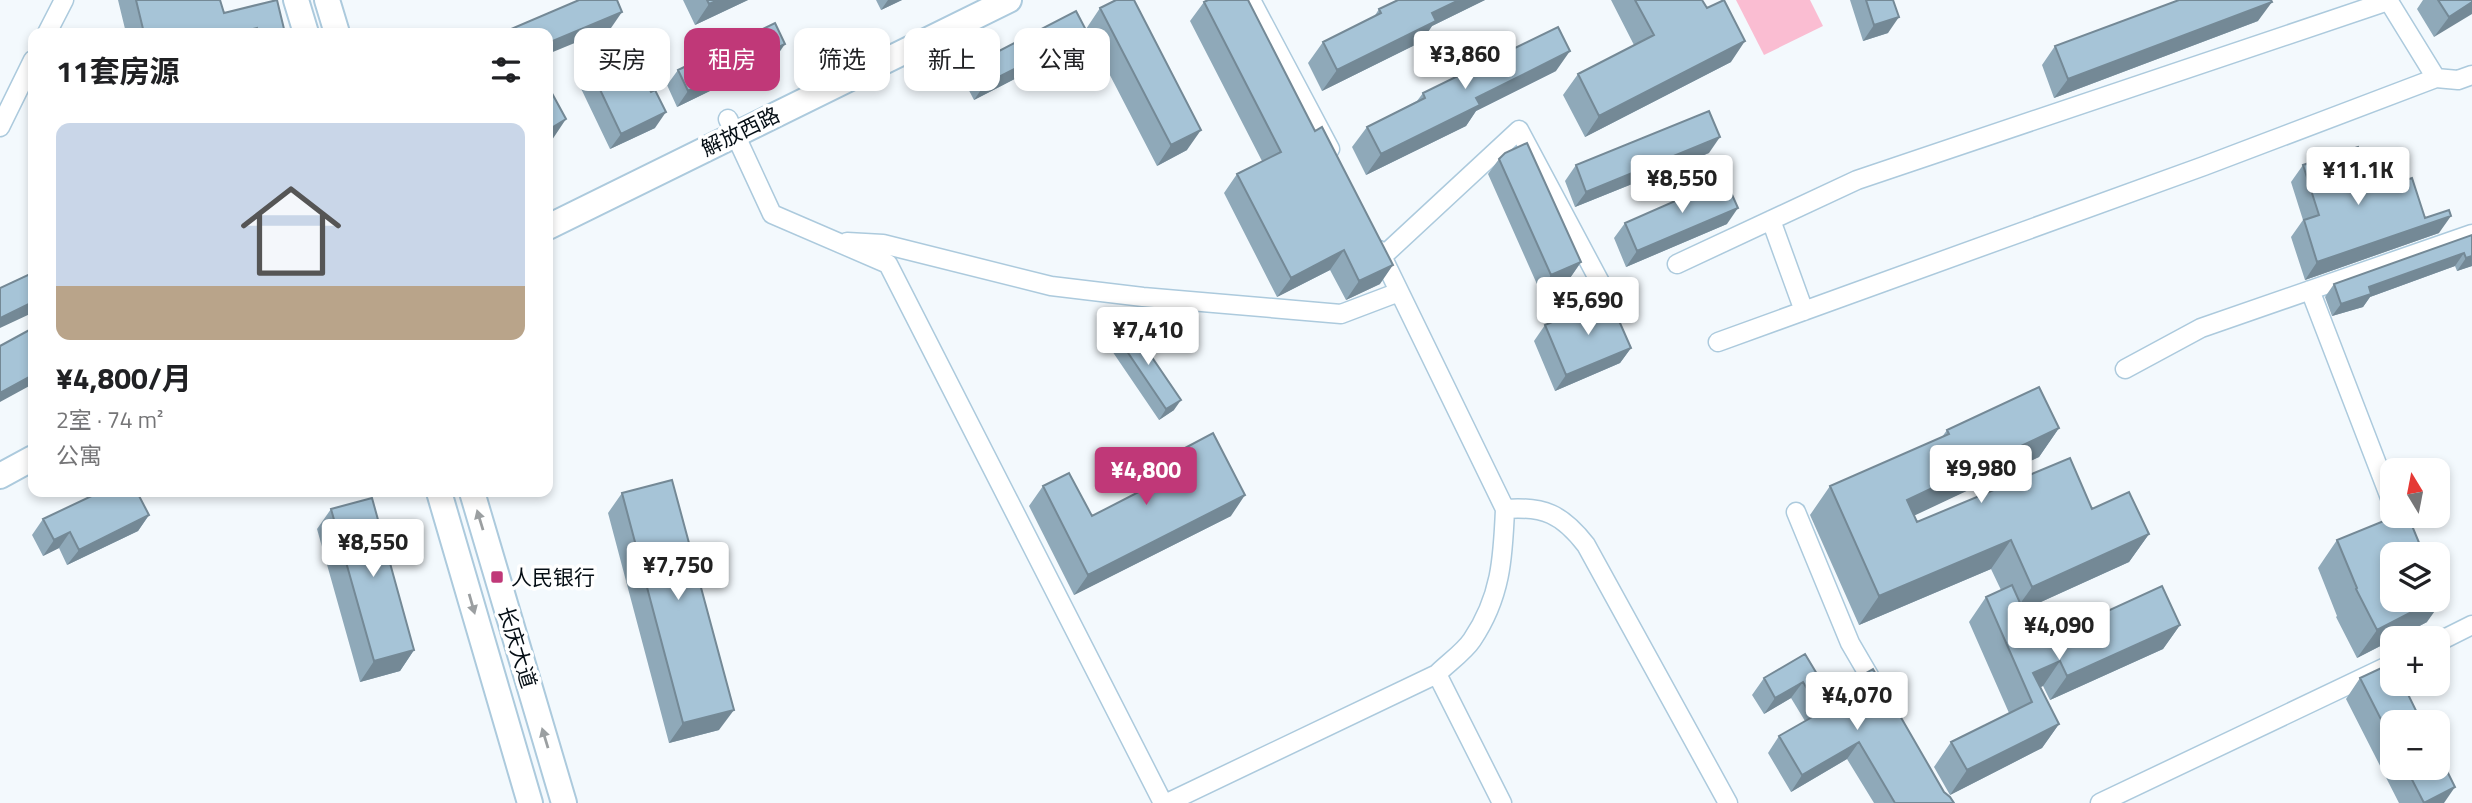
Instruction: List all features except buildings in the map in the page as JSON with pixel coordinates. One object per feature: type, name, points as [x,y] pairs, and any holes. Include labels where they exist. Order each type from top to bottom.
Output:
[{"type":"street","points":[[50,28],[64,0]]},
{"type":"street","points":[[296,0],[304,28]]},
{"type":"street","points":[[327,0],[335,28]]},
{"type":"street","name":"解放西路","points":[[553,224],[731,126],[971,0]]},
{"type":"street","name":"解放西路","points":[[553,206],[1009,0]]},
{"type":"street","points":[[1251,0],[1335,159]]},
{"type":"street","points":[[1677,264],[1857,180],[2388,0],[2436,78]]},
{"type":"street","points":[[0,127],[28,70]]},
{"type":"street","points":[[1718,342],[2204,166],[2436,78],[2458,80],[2472,75]]},
{"type":"street","points":[[731,126],[772,214],[888,264],[1165,803],[1437,674],[1471,642],[1494,600],[1503,554],[1505,509],[1370,233]]},
{"type":"street","points":[[1382,257],[1519,130],[1601,284]]},
{"type":"street","points":[[1772,220],[1804,311]]},
{"type":"street","points":[[2125,369],[2201,328],[2472,234]]},
{"type":"street","points":[[835,242],[883,244],[1051,286],[1143,297],[1341,314],[1399,292]]},
{"type":"street","points":[[2311,289],[2380,471]]},
{"type":"street","points":[[0,476],[28,461]]},
{"type":"street","points":[[0,495],[28,480]]},
{"type":"street","name":"长庆大道","points":[[440,497],[530,803]]},
{"type":"street","name":"长庆大道","points":[[473,497],[565,803]]},
{"type":"street","points":[[1505,509],[1528,507],[1551,513],[1571,526],[1586,545],[1728,803]]},
{"type":"street","points":[[1796,512],[1850,643],[1890,711]]},
{"type":"street","points":[[2450,636],[2472,625]]},
{"type":"street","points":[[2100,803],[2380,670]]},
{"type":"street","points":[[1437,674],[1502,803]]},
{"type":"shaded area","points":[[1736,0],[1810,0],[1823,26],[1764,55]]},
{"type":"place","name":"人民银行","points":[[497,577]]}]
